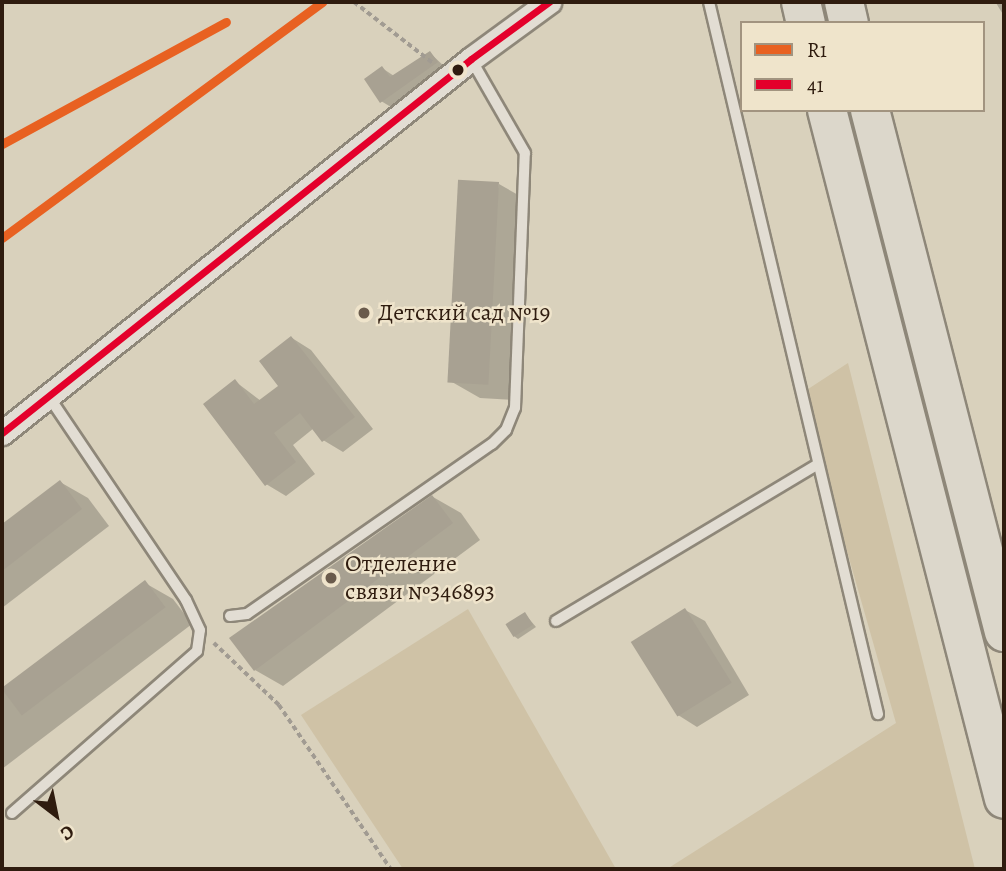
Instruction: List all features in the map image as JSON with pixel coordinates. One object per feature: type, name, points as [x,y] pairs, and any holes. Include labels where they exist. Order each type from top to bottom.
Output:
[{"type":"highway","points":[[801,2],[806,21]]},
{"type":"highway","points":[[844,2],[849,21]]},
{"type":"highway","points":[[828,112],[1004,799]]},
{"type":"highway","points":[[871,112],[1004,632]]},
{"type":"street","points":[[2,433],[471,59],[549,2]]},
{"type":"lane","points":[[709,2],[878,714]]},
{"type":"lane","points":[[230,616],[247,614],[492,444],[506,430],[515,408],[525,153],[471,59]]},
{"type":"lane","points":[[12,813],[197,651],[200,630],[186,600],[49,397]]},
{"type":"lane","points":[[556,621],[818,464]]},
{"type":"path","points":[[354,2],[450,76]]},
{"type":"path","points":[[200,630],[279,705],[391,869]]},
{"type":"shaded area","points":[[848,363],[975,869],[667,869],[896,723],[802,393]]},
{"type":"shaded area","points":[[468,609],[616,869],[403,869],[301,715]]},
{"type":"building","points":[[430,51],[438,62],[380,103],[364,79],[382,66],[390,77]]},
{"type":"building","points":[[458,180],[499,182],[488,385],[447,383]]},
{"type":"building","points":[[291,336],[355,417],[322,442],[300,413],[274,433],[296,462],[265,486],[203,404],[235,379],[254,404],[278,386],[259,361]]},
{"type":"building","points":[[60,480],[82,509],[2,571],[2,524]]},
{"type":"building","points":[[432,495],[453,523],[254,671],[229,638]]},
{"type":"building","points":[[145,580],[165,607],[22,715],[2,688]]},
{"type":"building","points":[[685,608],[732,683],[677,717],[631,642]]},
{"type":"building","points":[[525,612],[533,625],[513,637],[505,624]]},
{"type":"transit line","name":"R1","points":[[2,238],[322,2]]},
{"type":"transit line","name":"41","points":[[2,433],[471,59],[549,2]]},
{"type":"transit line","name":"R1","points":[[2,144],[226,22]]},
{"type":"place","name":"Детский сад №19","points":[[364,313]]},
{"type":"place","name":"Отделение связи №346893","points":[[331,578]]}]
